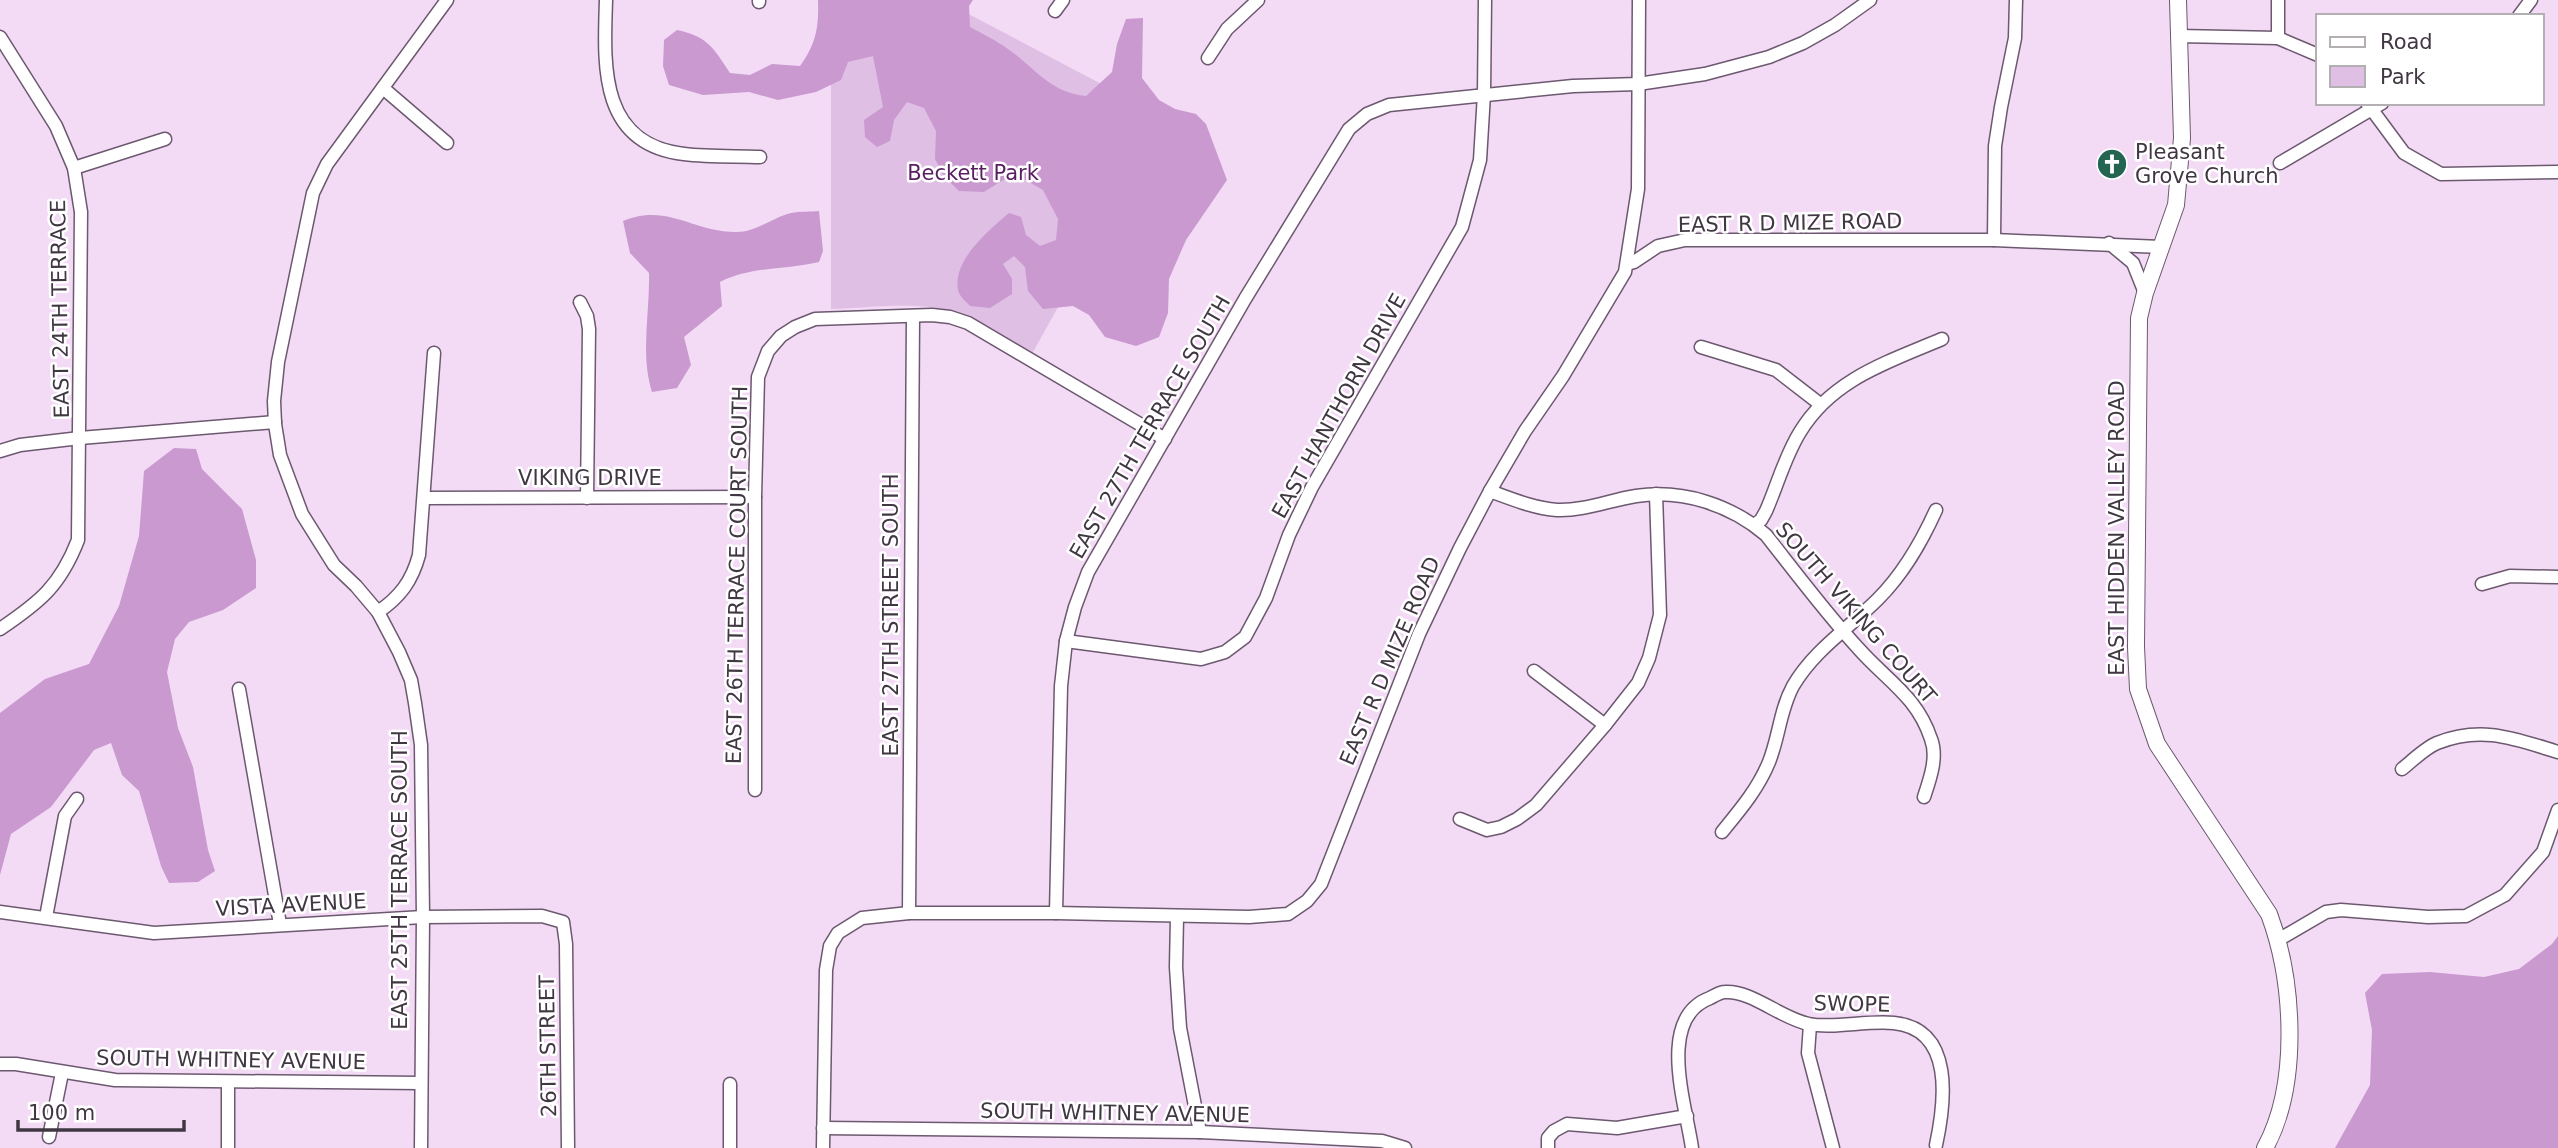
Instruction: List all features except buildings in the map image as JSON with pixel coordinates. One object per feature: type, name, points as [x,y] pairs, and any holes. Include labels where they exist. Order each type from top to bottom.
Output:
[{"type":"main road","name":"EAST HIDDEN VALLEY ROAD","points":[[2178,0],[2182,138],[2176,205],[2139,318],[2136,647],[2138,689],[2157,744],[2269,914],[2278,940],[2285,971],[2289,1029],[2285,1081],[2275,1128],[2264,1148]]},
{"type":"street","name":"EAST 25TH TERRACE SOUTH","points":[[421,1148],[423,917],[419,724],[411,680],[379,612],[334,565],[302,514],[280,455],[274,401],[278,362],[313,193],[327,164],[447,0]]},
{"type":"street","points":[[606,0],[604,65],[607,87],[625,123],[647,141],[666,150],[683,154],[760,158]]},
{"type":"street","points":[[1055,11],[1063,0]]},
{"type":"street","points":[[1208,58],[1227,29],[1258,0]]},
{"type":"street","name":"EAST HANTHORN DRIVE","points":[[1066,641],[1201,659],[1225,652],[1245,637],[1266,598],[1289,535],[1312,487],[1462,227],[1480,160],[1485,0]]},
{"type":"street","points":[[1627,264],[1638,189],[1639,0]]},
{"type":"street","name":"EAST 27TH TERRACE SOUTH","points":[[1056,913],[1061,686],[1066,641],[1088,572],[1245,299],[1349,129],[1367,114],[1389,106],[1573,86],[1638,84],[1705,74],[1769,57],[1802,43],[1835,25],[1870,0]]},
{"type":"street","points":[[1994,240],[1995,146],[2015,37],[2016,0]]},
{"type":"street","points":[[2278,0],[2278,38]]},
{"type":"street","points":[[2178,36],[2278,38],[2316,54]]},
{"type":"street","name":"EAST 24TH TERRACE","points":[[0,37],[56,126],[74,168],[81,212],[78,540],[67,567],[46,595],[0,629]]},
{"type":"street","points":[[383,88],[447,143]]},
{"type":"street","points":[[2280,163],[2374,106],[2404,153],[2441,174],[2558,172]]},
{"type":"street","points":[[74,168],[165,139]]},
{"type":"street","name":"EAST R D MIZE ROAD","points":[[823,1148],[826,970],[830,946],[838,933],[862,918],[909,913],[1056,913],[1249,918],[1288,914],[1307,901],[1321,884],[1419,635],[1490,491],[1584,341],[1625,272],[1627,264],[1658,246],[1685,240],[1994,240],[2161,247]]},
{"type":"street","points":[[2109,243],[2133,262],[2145,293]]},
{"type":"street","points":[[580,302],[587,316],[589,329],[587,498]]},
{"type":"street","name":"EAST 27TH STREET SOUTH","points":[[909,913],[913,316]]},
{"type":"street","name":"EAST 26TH TERRACE COURT SOUTH","points":[[755,790],[755,497],[758,377],[768,351],[781,336],[794,327],[815,319],[950,317],[968,323],[1165,439]]},
{"type":"street","points":[[1754,525],[1766,511],[1799,433],[1820,404],[1857,376],[1942,339]]},
{"type":"street","points":[[1701,347],[1776,370],[1820,404]]},
{"type":"street","points":[[379,612],[403,592],[415,568],[424,498],[427,422],[434,352]]},
{"type":"street","points":[[0,451],[20,445],[80,438],[275,422]]},
{"type":"street","name":"SOUTH VIKING COURT","points":[[1490,491],[1532,506],[1558,510],[1656,494],[1682,496],[1717,505],[1754,525],[1867,659],[1903,690],[1924,720],[1933,749],[1930,779],[1923,797]]},
{"type":"street","points":[[1460,819],[1487,830],[1517,820],[1550,790],[1638,683],[1649,658],[1660,615],[1656,494]]},
{"type":"street","name":"VIKING DRIVE","points":[[424,498],[755,497]]},
{"type":"street","points":[[1722,832],[1753,793],[1770,761],[1782,711],[1793,687],[1815,656],[1878,599],[1900,575],[1922,541],[1936,510]]},
{"type":"street","points":[[2482,584],[2510,576],[2558,577]]},
{"type":"street","points":[[1534,671],[1605,725]]},
{"type":"street","points":[[239,689],[280,924]]},
{"type":"street","points":[[2402,769],[2435,743],[2471,735],[2502,735],[2558,752]]},
{"type":"street","points":[[46,917],[65,816],[77,799]]},
{"type":"street","points":[[2278,940],[2326,912],[2341,910],[2428,917],[2466,916],[2505,895],[2543,852],[2558,810]]},
{"type":"street","name":"VISTA AVENUE","points":[[0,912],[154,933],[423,917],[542,916],[563,922],[566,944]]},
{"type":"street","points":[[1177,916],[1176,967],[1180,1028],[1200,1132]]},
{"type":"street","name":"26TH STREET","points":[[566,944],[568,1148]]},
{"type":"street","name":"SWOPE","points":[[1687,1116],[1678,1060],[1679,1037],[1685,1017],[1697,1003],[1724,992],[1749,997],[1773,1011],[1810,1025],[1896,1023],[1919,1030],[1928,1037],[1942,1066],[1941,1121],[1936,1145]]},
{"type":"street","points":[[1810,1025],[1808,1054],[1833,1148]]},
{"type":"street","name":"SOUTH WHITNEY AVENUE","points":[[0,1064],[16,1064],[116,1080],[420,1083]]},
{"type":"street","points":[[49,1137],[62,1073]]},
{"type":"street","points":[[228,1082],[228,1148]]},
{"type":"street","points":[[730,1084],[730,1148]]},
{"type":"street","points":[[1548,1148],[1548,1138],[1567,1124],[1617,1128],[1687,1116],[1692,1148]]},
{"type":"street","name":"SOUTH WHITNEY AVENUE","points":[[824,1128],[1200,1132],[1382,1141],[1405,1148]]},
{"type":"green space","points":[[818,0],[973,0],[969,6],[970,27],[1008,49],[1053,85],[1073,94],[1086,96],[1112,72],[1117,44],[1126,19],[1143,18],[1142,78],[1159,100],[1175,109],[1196,114],[1206,124],[1227,180],[1186,240],[1169,279],[1168,313],[1159,337],[1136,346],[1105,337],[1089,315],[1073,306],[1043,309],[1028,291],[1025,267],[1014,256],[1003,264],[1012,279],[1012,294],[990,308],[970,306],[960,295],[957,282],[965,259],[982,238],[1009,213],[1021,217],[1026,235],[1040,246],[1056,240],[1058,219],[1043,190],[1022,178],[1003,180],[984,192],[959,191],[944,176],[935,159],[936,131],[924,108],[907,102],[894,120],[890,141],[877,147],[865,137],[864,120],[883,107],[873,56],[848,62],[841,80],[816,92],[778,100],[749,92],[703,95],[669,85],[663,66],[664,40],[677,30],[696,36],[709,44],[730,73],[750,75],[772,64],[800,66],[815,35]]},
{"type":"green space","name":"Beckett Park","points":[[838,0],[942,0],[1164,117],[1033,352],[979,322],[947,310],[914,306],[831,309],[831,73]]},
{"type":"green space","points":[[819,211],[823,251],[819,262],[744,273],[720,282],[722,306],[684,337],[691,365],[677,388],[652,392],[646,348],[649,273],[630,253],[623,221],[653,215],[720,231],[742,232],[791,213]]},
{"type":"green space","points":[[174,448],[196,449],[202,469],[242,509],[256,560],[256,588],[223,610],[189,622],[175,639],[167,672],[178,728],[193,767],[208,850],[215,871],[198,882],[169,883],[161,866],[139,791],[122,775],[111,743],[94,750],[51,807],[11,834],[0,875],[0,713],[45,679],[89,664],[119,606],[139,536],[144,471]]},
{"type":"green space","points":[[2558,936],[2558,1148],[2335,1148],[2370,1085],[2372,1030],[2365,993],[2382,974],[2430,972],[2484,977],[2519,969],[2552,944]]},
{"type":"place","name":"Pleasant Grove Church","points":[[2112,164]]}]
